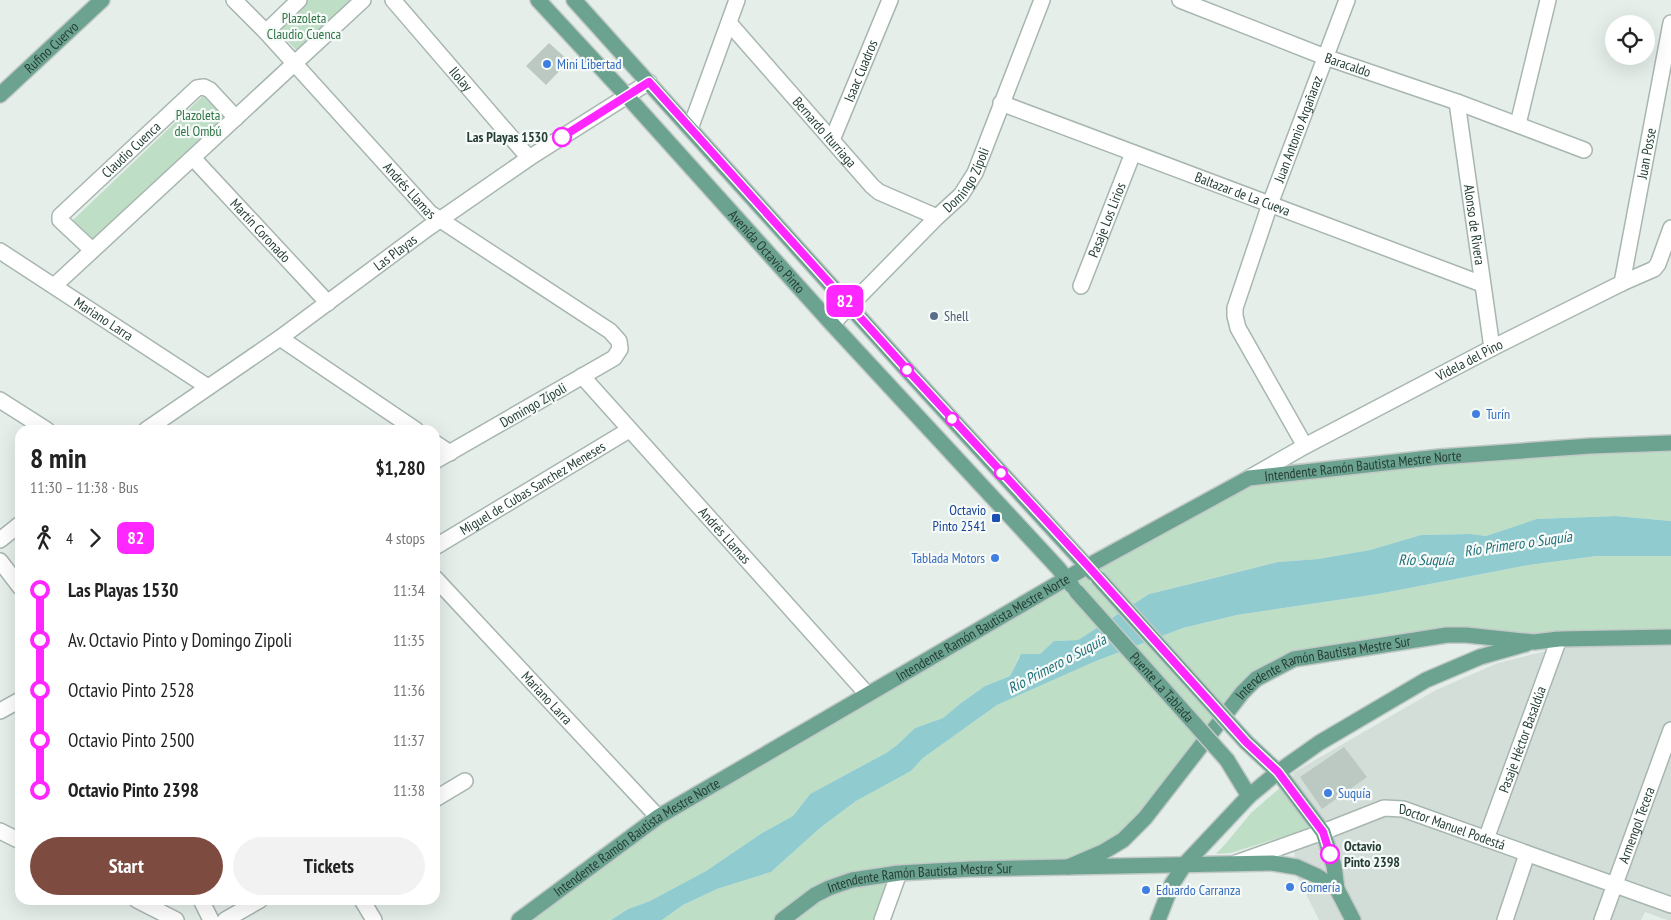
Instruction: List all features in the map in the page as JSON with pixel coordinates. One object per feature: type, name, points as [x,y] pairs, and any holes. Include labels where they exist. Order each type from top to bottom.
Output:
[{"type":"main road","name":"Rufino Cuervo","points":[[2,89],[102,0]]},
{"type":"main road","name":"Avenida Octavio Pinto","points":[[538,0],[832,324],[1067,578],[1076,591]]},
{"type":"main road","name":"Avenida Octavio Pinto","points":[[574,0],[1098,578]]},
{"type":"main road","name":"Intendente Ramón Bautista Mestre Norte","points":[[519,920],[658,816],[1088,566],[1250,478],[1439,458],[1590,446],[1671,443]]},
{"type":"main road","name":"Puente La Tablada","points":[[1098,578],[1246,742],[1278,772]]},
{"type":"main road","name":"Puente La Tablada","points":[[1076,591],[1227,760],[1250,796]]},
{"type":"main road","name":"Intendente Ramón Bautista Mestre Sur","points":[[1068,868],[1123,840],[1144,818],[1242,693],[1256,679],[1272,669],[1294,659],[1447,635],[1466,635],[1534,642]]},
{"type":"main road","name":"Intendente Ramón Bautista Mestre Sur","points":[[782,920],[815,895],[829,888],[852,880],[899,873],[970,869],[1185,864],[1250,796],[1278,772],[1319,743],[1426,680],[1480,657],[1534,642],[1559,639],[1671,637]]},
{"type":"main road","points":[[1278,772],[1323,832],[1334,866],[1337,889],[1353,920]]},
{"type":"main road","points":[[1158,920],[1172,884],[1185,864],[1272,863],[1296,867],[1317,876],[1337,889]]},
{"type":"street","name":"Andrés Llamas","points":[[234,0],[266,32],[423,207],[610,331],[619,341]]},
{"type":"street","points":[[266,32],[299,0]]},
{"type":"street","points":[[54,286],[363,0]]},
{"type":"street","name":"Ilolay","points":[[393,0],[529,158]]},
{"type":"street","points":[[690,129],[737,0]]},
{"type":"street","name":"Isaac Cuadros","points":[[832,140],[890,0]]},
{"type":"street","name":"Domingo Zípoli","points":[[832,324],[938,217],[962,196],[969,186],[1042,0]]},
{"type":"street","name":"Baracaldo","points":[[1180,0],[1325,57],[1457,102],[1584,150]]},
{"type":"street","name":"Juan Antonio Argañaraz","points":[[1305,446],[1238,328],[1235,308],[1270,204],[1347,0]]},
{"type":"street","points":[[1518,124],[1548,0]]},
{"type":"street","name":"Juan Posse","points":[[1622,283],[1671,22]]},
{"type":"street","name":"Bernardo Iturriaga","points":[[728,24],[872,186],[880,192],[938,217]]},
{"type":"street","name":"Las Playas","points":[[153,425],[280,338],[440,220],[529,158],[649,82]]},
{"type":"street","name":"Claudio Cuenca","points":[[92,250],[60,220],[60,216],[197,88],[204,87],[210,90],[236,118]]},
{"type":"street","name":"Alonso de Rivera","points":[[1457,102],[1492,348]]},
{"type":"street","name":"Baltazar de La Cueva","points":[[1001,103],[1482,284]]},
{"type":"street","name":"Pasaje Los Lirios","points":[[1081,286],[1133,153]]},
{"type":"street","name":"Martín Coronado","points":[[193,158],[328,303]]},
{"type":"street","name":"Videla del Pino","points":[[1250,478],[1305,446],[1492,348],[1654,269],[1658,264],[1671,228]]},
{"type":"street","name":"Mariano Larra","points":[[0,251],[208,387]]},
{"type":"street","points":[[280,338],[409,425]]},
{"type":"street","name":"Domingo Zípoli","points":[[440,458],[614,358],[620,349],[619,341]]},
{"type":"street","name":"Andrés Llamas","points":[[582,376],[867,694]]},
{"type":"street","points":[[0,400],[38,425]]},
{"type":"street","name":"Miguel de Cubas Sanchez Meneses","points":[[440,544],[629,430]]},
{"type":"street","points":[[440,446],[450,453]]},
{"type":"street","points":[[0,540],[15,528]]},
{"type":"street","points":[[0,561],[15,580]]},
{"type":"street","name":"Mariano Larra","points":[[440,583],[658,816]]},
{"type":"street","name":"Pasaje Héctor Basaldúa","points":[[1486,839],[1559,639]]},
{"type":"street","points":[[0,711],[15,703]]},
{"type":"street","name":"Armengol Tecera","points":[[1602,920],[1671,730]]},
{"type":"street","points":[[440,796],[465,781]]},
{"type":"street","name":"Doctor Manuel Podestá","points":[[1232,864],[1384,808],[1403,809],[1671,905]]},
{"type":"street","points":[[0,831],[15,838]]},
{"type":"street","points":[[1505,920],[1527,854]]},
{"type":"street","points":[[882,920],[899,873]]},
{"type":"street","points":[[147,905],[176,920]]},
{"type":"street","points":[[203,905],[211,920]]},
{"type":"street","points":[[225,920],[251,905]]},
{"type":"street","points":[[365,905],[374,920]]},
{"type":"shaded area","points":[[1671,644],[1671,920],[1645,912],[1641,920],[1319,920],[1295,872],[1293,773],[1436,690],[1498,663],[1570,645]]},
{"type":"green space","name":"Plazoleta Claudio Cuenca","points":[[308,0],[355,0],[299,53],[277,30]]},
{"type":"green space","name":"Plazoleta del Ombú","points":[[203,96],[225,118],[93,244],[72,221]]},
{"type":"green space","points":[[1671,443],[1671,521],[1616,516],[1538,519],[1486,536],[1471,534],[1421,535],[1370,550],[1318,559],[1278,562],[1149,594],[1078,640],[1054,641],[1040,654],[1019,657],[1010,676],[985,686],[943,718],[915,728],[886,753],[810,794],[793,816],[762,833],[706,871],[650,901],[628,909],[611,920],[519,920],[658,817],[1249,478]]},
{"type":"green space","points":[[1597,556],[1671,556],[1671,637],[1466,635],[1272,669],[1145,818],[1068,867],[852,880],[782,920],[662,920],[683,905],[717,889],[771,872],[820,828],[856,801],[911,771],[923,758],[997,705],[1096,661],[1183,628],[1237,615],[1378,594],[1529,565]]},
{"type":"green space","points":[[1281,787],[1310,828],[1231,853],[1216,854],[1251,813]]},
{"type":"green space","points":[[889,880],[874,920],[792,920],[819,901],[850,888]]},
{"type":"water","name":"Río Suquía","points":[[1616,516],[1671,521],[1671,556],[1597,556],[1529,565],[1378,594],[1237,615],[1183,628],[1096,661],[997,705],[923,758],[911,771],[856,801],[820,828],[771,872],[717,889],[683,905],[662,920],[611,920],[628,909],[650,901],[706,871],[762,833],[793,816],[810,794],[886,753],[915,728],[943,718],[985,686],[1010,676],[1021,654],[1040,654],[1054,641],[1078,640],[1149,594],[1278,562],[1318,559],[1370,550],[1421,535],[1471,534],[1486,536],[1537,519]]},
{"type":"building","name":"Mini Libertad","points":[[549,43],[569,61],[546,85],[526,66]]},
{"type":"building","name":"Suquía","points":[[1344,747],[1367,777],[1322,809],[1300,777]]},
{"type":"bus line","name":"82","points":[[562,137],[649,82],[1246,742],[1278,772],[1323,832],[1330,854]]},
{"type":"place","name":"Mini Libertad","points":[[547,64]]},
{"type":"place","name":"Las Playas 1530","points":[[562,137]]},
{"type":"place","name":"Shell","points":[[934,316]]},
{"type":"place","name":"Turín","points":[[1476,414]]},
{"type":"place","name":"Octavio Pinto 2541","points":[[996,518]]},
{"type":"place","name":"Tablada Motors","points":[[995,558]]},
{"type":"place","name":"Suquía","points":[[1328,793]]},
{"type":"place","name":"Octavio Pinto 2398","points":[[1330,854]]},
{"type":"place","name":"Gomería","points":[[1290,887]]},
{"type":"place","name":"Eduardo Carranza","points":[[1146,890]]},
{"type":"water label","name":"Río Primero o Suquía","points":[[1518,544]]},
{"type":"water label","name":"Río Primero o Suquía","points":[[1057,664]]}]
